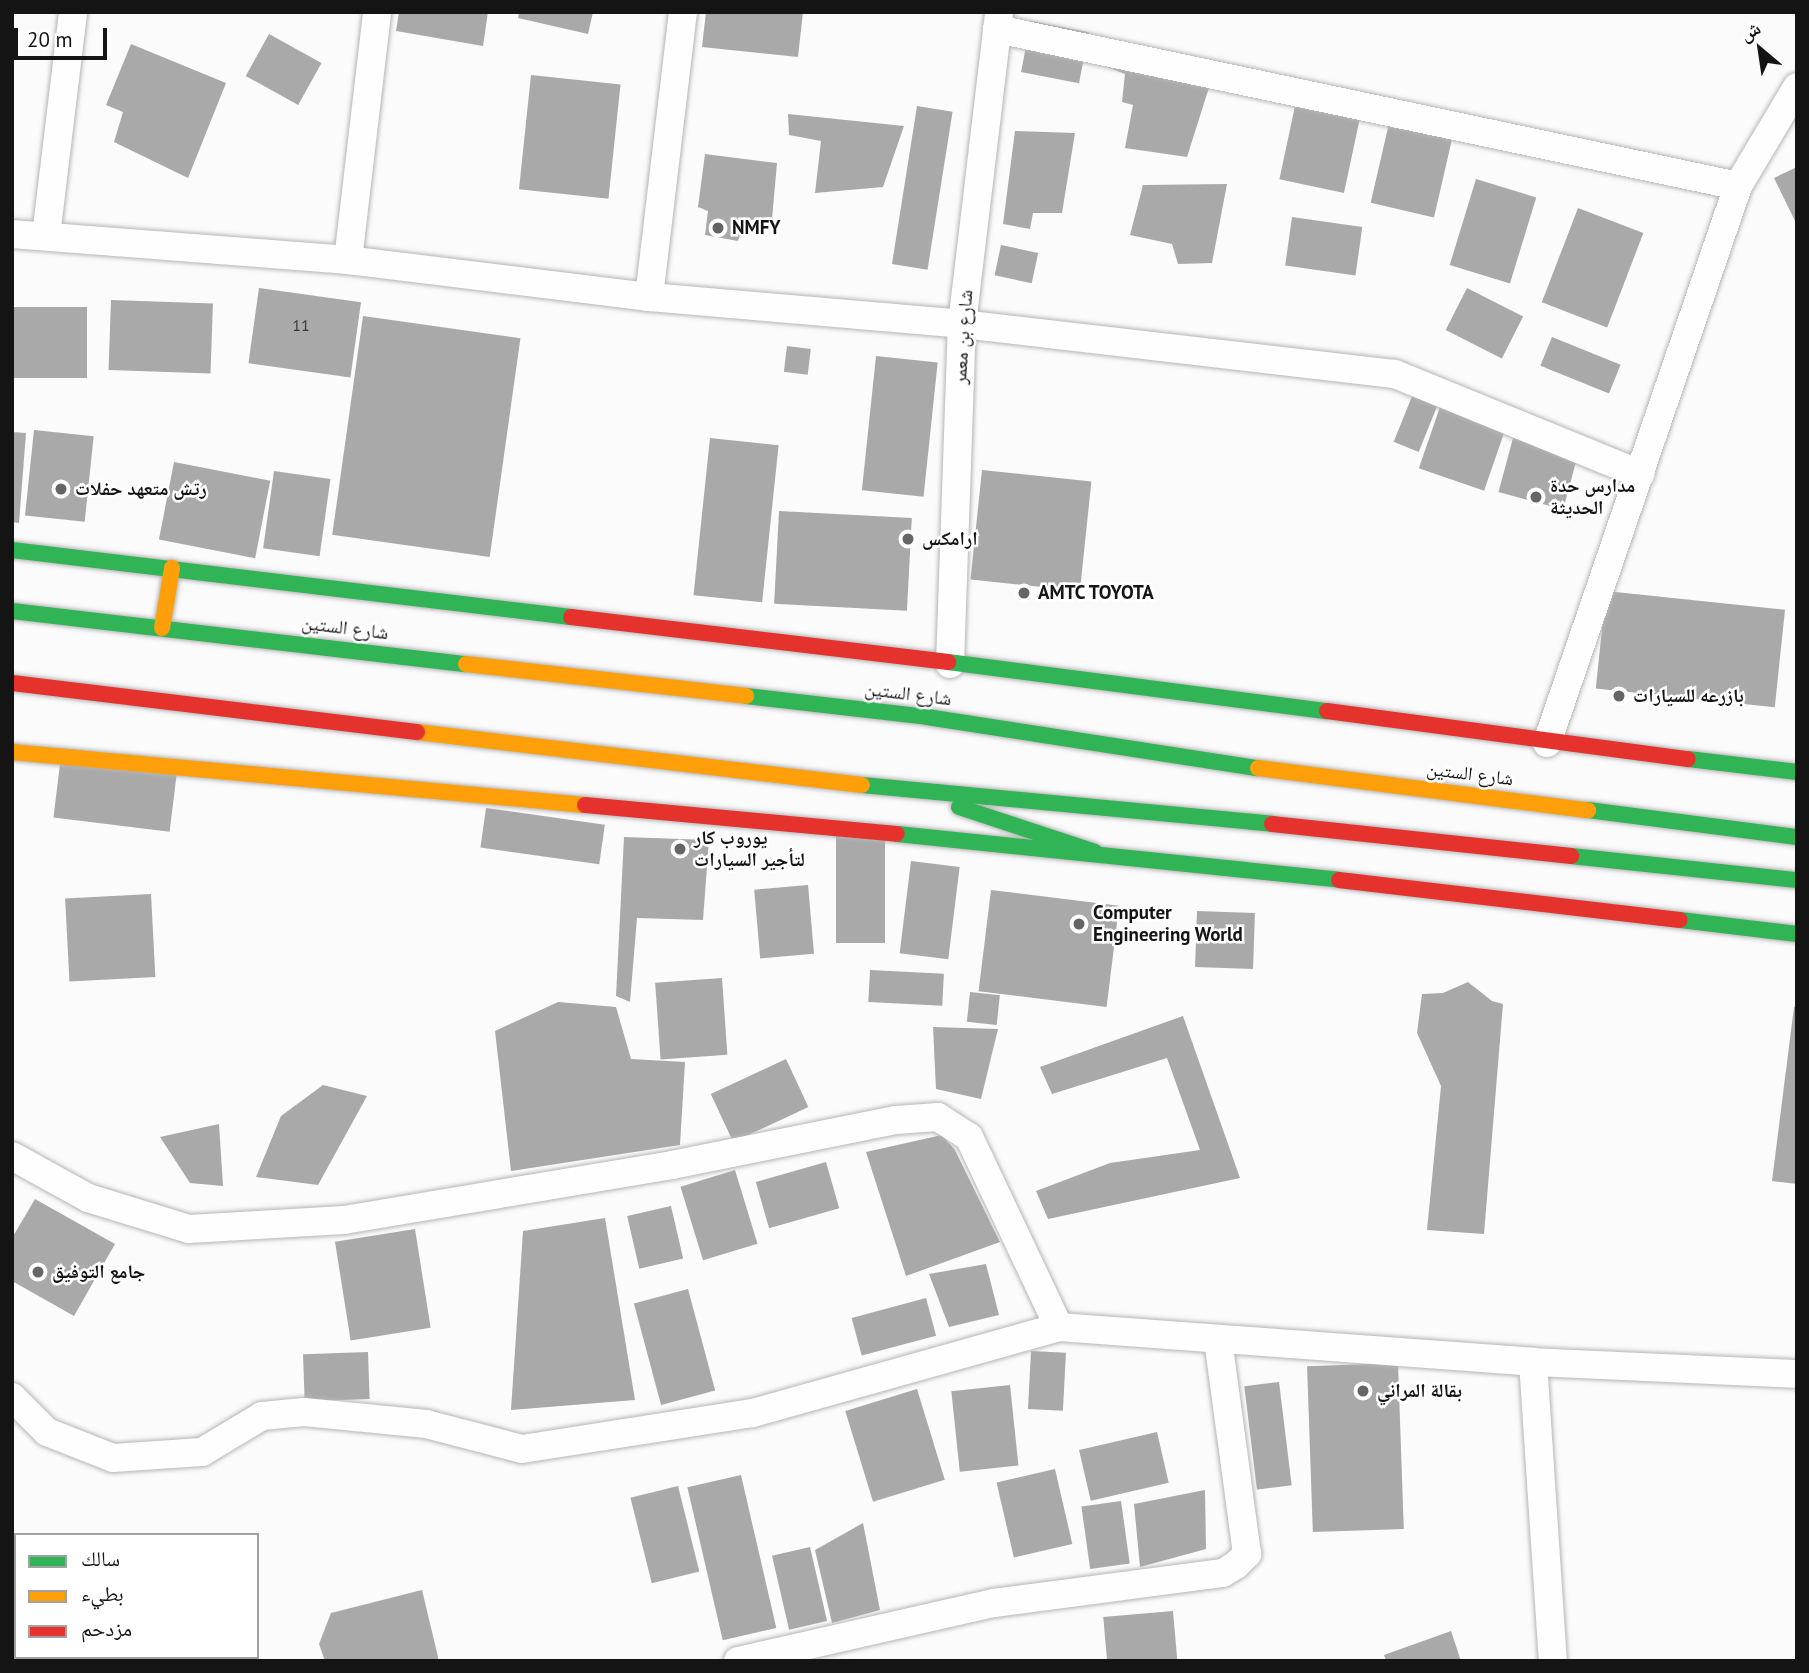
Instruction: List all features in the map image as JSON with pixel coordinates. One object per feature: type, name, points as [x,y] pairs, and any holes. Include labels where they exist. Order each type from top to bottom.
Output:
[{"type":"main road","name":"شارع الستين","points":[[12,550],[1182,690],[1547,743],[1797,772]]},
{"type":"main road","points":[[162,628],[172,568]]},
{"type":"main road","name":"شارع الستين","points":[[12,611],[927,717],[1197,760],[1797,837]]},
{"type":"main road","points":[[12,682],[896,789],[989,794],[1797,880]]},
{"type":"main road","points":[[12,752],[1095,852],[1797,934]]},
{"type":"main road","points":[[896,789],[1095,852]]},
{"type":"street","points":[[46,236],[73,12]]},
{"type":"street","points":[[348,260],[377,12]]},
{"type":"street","points":[[649,297],[683,12]]},
{"type":"street","points":[[998,20],[1738,186]]},
{"type":"street","name":"شارع بن معمر","points":[[950,664],[962,324],[998,20]]},
{"type":"street","points":[[1547,743],[1738,186],[1797,87]]},
{"type":"street","points":[[12,234],[348,260],[649,297],[962,324],[1395,374],[1640,474]]},
{"type":"street","points":[[12,1156],[88,1198],[189,1229],[344,1220],[673,1165],[897,1120],[938,1117],[969,1137],[1059,1327]]},
{"type":"street","points":[[12,1397],[47,1433],[113,1458],[202,1452],[262,1416],[304,1412],[426,1424],[522,1450],[753,1413],[1059,1327],[1533,1362],[1797,1374]]},
{"type":"street","points":[[738,1661],[994,1603],[1223,1573],[1236,1565],[1247,1554],[1218,1339]]},
{"type":"street","points":[[1533,1362],[1553,1661]]},
{"type":"building","points":[[399,12],[488,12],[483,46],[396,31]]},
{"type":"building","points":[[519,12],[593,12],[588,34],[518,18]]},
{"type":"building","points":[[706,12],[803,12],[798,57],[702,47]]},
{"type":"building","points":[[1031,21],[1089,32],[1079,83],[1021,72]]},
{"type":"building","points":[[269,34],[321,63],[298,105],[246,76]]},
{"type":"building","points":[[131,44],[226,83],[188,178],[114,142],[123,112],[106,105]]},
{"type":"building","points":[[1114,48],[1212,78],[1187,157],[1125,148],[1133,105],[1122,102],[1125,74],[1108,67]]},
{"type":"building","points":[[531,75],[621,84],[608,199],[519,189]]},
{"type":"building","points":[[917,106],[953,112],[928,270],[892,264]]},
{"type":"building","points":[[1295,106],[1360,120],[1344,193],[1279,179]]},
{"type":"building","points":[[788,114],[904,126],[883,187],[815,193],[821,141],[789,135]]},
{"type":"building","points":[[1390,119],[1453,134],[1434,217],[1371,203]]},
{"type":"building","points":[[1015,131],[1075,133],[1062,213],[1033,213],[1030,229],[1003,224]]},
{"type":"building","points":[[705,154],[777,163],[772,219],[745,220],[738,241],[705,235],[708,211],[698,207]]},
{"type":"building","points":[[1797,167],[1797,225],[1774,178]]},
{"type":"building","points":[[1476,179],[1536,197],[1510,283],[1450,265]]},
{"type":"building","points":[[1227,184],[1212,263],[1178,264],[1172,244],[1130,235],[1143,185]]},
{"type":"building","points":[[1578,208],[1643,233],[1607,327],[1542,302]]},
{"type":"building","points":[[1292,217],[1362,227],[1355,275],[1285,266]]},
{"type":"building","points":[[1001,245],[1038,253],[1032,283],[995,275]]},
{"type":"building","points":[[259,288],[361,302],[350,378],[248,363]]},
{"type":"building","points":[[1467,288],[1523,317],[1502,358],[1446,330]]},
{"type":"building","points":[[111,300],[213,304],[210,374],[109,370]]},
{"type":"building","points":[[12,307],[87,307],[87,378],[12,378]]},
{"type":"building","points":[[363,316],[520,338],[490,557],[332,535]]},
{"type":"building","points":[[1552,337],[1621,365],[1609,393],[1540,366]]},
{"type":"building","points":[[787,346],[811,349],[808,375],[784,372]]},
{"type":"building","points":[[876,356],[938,362],[924,497],[862,490]]},
{"type":"building","points":[[1415,389],[1440,399],[1419,452],[1394,442]]},
{"type":"building","points":[[1441,404],[1506,426],[1484,491],[1419,468]]},
{"type":"building","points":[[34,430],[94,436],[85,522],[25,516]]},
{"type":"building","points":[[12,432],[26,433],[19,523],[12,522]]},
{"type":"building","points":[[710,438],[779,445],[762,602],[693,595]]},
{"type":"building","points":[[1513,438],[1578,455],[1563,509],[1499,492]]},
{"type":"building","points":[[174,462],[270,481],[255,558],[159,540]]},
{"type":"building","points":[[982,470],[1091,481],[1080,591],[971,579]]},
{"type":"building","points":[[274,471],[330,479],[320,556],[263,548]]},
{"type":"building","points":[[779,511],[912,518],[907,611],[774,604]]},
{"type":"building","points":[[1606,591],[1785,610],[1775,707],[1596,688]]},
{"type":"building","points":[[62,748],[178,762],[170,832],[53,817]]},
{"type":"building","points":[[486,808],[605,825],[599,864],[480,848]]},
{"type":"building","points":[[836,836],[885,836],[885,943],[836,943]]},
{"type":"building","points":[[624,837],[709,840],[703,920],[637,918],[630,1002],[616,996]]},
{"type":"building","points":[[911,861],[960,867],[948,959],[900,953]]},
{"type":"building","points":[[808,885],[814,954],[760,958],[754,890]]},
{"type":"building","points":[[991,890],[1119,906],[1107,1007],[979,991]]},
{"type":"building","points":[[151,894],[155,977],[69,981],[65,899]]},
{"type":"building","points":[[1197,911],[1255,913],[1253,969],[1195,967]]},
{"type":"building","points":[[870,970],[944,974],[942,1006],[868,1002]]},
{"type":"building","points":[[722,978],[727,1055],[661,1059],[655,983]]},
{"type":"building","points":[[1468,982],[1492,1001],[1503,1004],[1484,1234],[1427,1230],[1441,1086],[1417,1033],[1422,994],[1443,993]]},
{"type":"building","points":[[970,992],[1000,995],[997,1025],[967,1022]]},
{"type":"building","points":[[558,1002],[616,1007],[631,1059],[685,1062],[680,1145],[511,1171],[495,1031]]},
{"type":"building","points":[[1794,1007],[1797,1008],[1797,1184],[1772,1181]]},
{"type":"building","points":[[1183,1016],[1240,1178],[1048,1219],[1036,1191],[1110,1163],[1200,1150],[1167,1058],[1052,1094],[1040,1067]]},
{"type":"building","points":[[933,1027],[998,1029],[981,1099],[936,1089]]},
{"type":"building","points":[[786,1059],[808,1107],[733,1142],[711,1094]]},
{"type":"building","points":[[323,1085],[367,1096],[318,1185],[256,1177],[281,1116]]},
{"type":"building","points":[[219,1124],[223,1186],[190,1183],[160,1137]]},
{"type":"building","points":[[942,1135],[955,1150],[1000,1242],[906,1276],[866,1152]]},
{"type":"building","points":[[826,1162],[839,1208],[769,1228],[756,1182]]},
{"type":"building","points":[[735,1170],[758,1244],[703,1260],[680,1187]]},
{"type":"building","points":[[35,1199],[115,1244],[74,1316],[12,1281],[12,1238]]},
{"type":"building","points":[[671,1206],[683,1259],[639,1269],[627,1216]]},
{"type":"building","points":[[605,1218],[635,1400],[511,1410],[523,1231]]},
{"type":"building","points":[[415,1229],[431,1328],[351,1340],[335,1242]]},
{"type":"building","points":[[986,1264],[999,1315],[949,1327],[929,1274]]},
{"type":"building","points":[[688,1289],[715,1390],[661,1405],[634,1303]]},
{"type":"building","points":[[926,1298],[936,1336],[862,1356],[852,1318]]},
{"type":"building","points":[[1031,1351],[1066,1353],[1063,1411],[1028,1409]]},
{"type":"building","points":[[368,1352],[370,1399],[305,1401],[303,1354]]},
{"type":"building","points":[[1398,1363],[1404,1529],[1313,1532],[1307,1366]]},
{"type":"building","points":[[1279,1382],[1292,1485],[1257,1489],[1244,1386]]},
{"type":"building","points":[[1010,1385],[1018,1466],[960,1472],[951,1391]]},
{"type":"building","points":[[917,1389],[945,1480],[873,1502],[845,1411]]},
{"type":"building","points":[[1157,1432],[1169,1483],[1091,1501],[1079,1450]]},
{"type":"building","points":[[1055,1469],[1072,1544],[1014,1558],[997,1482]]},
{"type":"building","points":[[741,1475],[776,1628],[723,1640],[687,1487]]},
{"type":"building","points":[[678,1486],[699,1571],[652,1583],[630,1498]]},
{"type":"building","points":[[1205,1490],[1206,1549],[1140,1567],[1134,1504]]},
{"type":"building","points":[[1121,1501],[1130,1563],[1090,1569],[1081,1507]]},
{"type":"building","points":[[863,1523],[880,1610],[832,1623],[815,1550]]},
{"type":"building","points":[[810,1547],[827,1621],[789,1630],[772,1556]]},
{"type":"building","points":[[422,1590],[439,1661],[325,1661],[319,1644],[331,1613]]},
{"type":"building","points":[[1173,1611],[1177,1661],[1107,1661],[1103,1617]]},
{"type":"building","points":[[1451,1631],[1461,1661],[1386,1661],[1384,1655]]},
{"type":"traffic: fast","points":[[12,550],[571,617]]},
{"type":"traffic: fast","points":[[12,611],[466,664]]},
{"type":"traffic: fast","points":[[948,662],[1327,711]]},
{"type":"traffic: fast","points":[[746,696],[927,717],[1258,768]]},
{"type":"traffic: fast","points":[[1688,759],[1797,772]]},
{"type":"traffic: fast","points":[[862,785],[1272,824]]},
{"type":"traffic: fast","points":[[959,807],[1095,852]]},
{"type":"traffic: fast","points":[[1588,810],[1797,837]]},
{"type":"traffic: fast","points":[[897,834],[1339,880]]},
{"type":"traffic: fast","points":[[1571,856],[1797,880]]},
{"type":"traffic: fast","points":[[1680,920],[1797,934]]},
{"type":"traffic: slow","points":[[162,628],[172,568]]},
{"type":"traffic: slow","points":[[466,664],[746,696]]},
{"type":"traffic: slow","points":[[417,732],[862,785]]},
{"type":"traffic: slow","points":[[12,752],[585,805]]},
{"type":"traffic: slow","points":[[1258,768],[1588,810]]},
{"type":"traffic: jam","points":[[571,617],[948,662]]},
{"type":"traffic: jam","points":[[12,683],[417,732]]},
{"type":"traffic: jam","points":[[1327,711],[1688,759]]},
{"type":"traffic: jam","points":[[585,805],[897,834]]},
{"type":"traffic: jam","points":[[1272,824],[1571,856]]},
{"type":"traffic: jam","points":[[1339,880],[1680,920]]},
{"type":"place","name":"NMFY","points":[[718,228]]},
{"type":"place","name":"رتش متعهد حفلات","points":[[61,489]]},
{"type":"place","name":"مدارس حدة الحديثة","points":[[1536,497]]},
{"type":"place","name":"ارامكس","points":[[908,539]]},
{"type":"place","name":"AMTC TOYOTA","points":[[1024,593]]},
{"type":"place","name":"بازرعه للسيارات","points":[[1619,696]]},
{"type":"place","name":"يوروب كار لتأجير السيارات","points":[[680,849]]},
{"type":"place","name":"Computer Engineering World","points":[[1079,924]]},
{"type":"place","name":"جامع التوفيق","points":[[38,1272]]},
{"type":"place","name":"بقالة المراني","points":[[1363,1391]]}]
